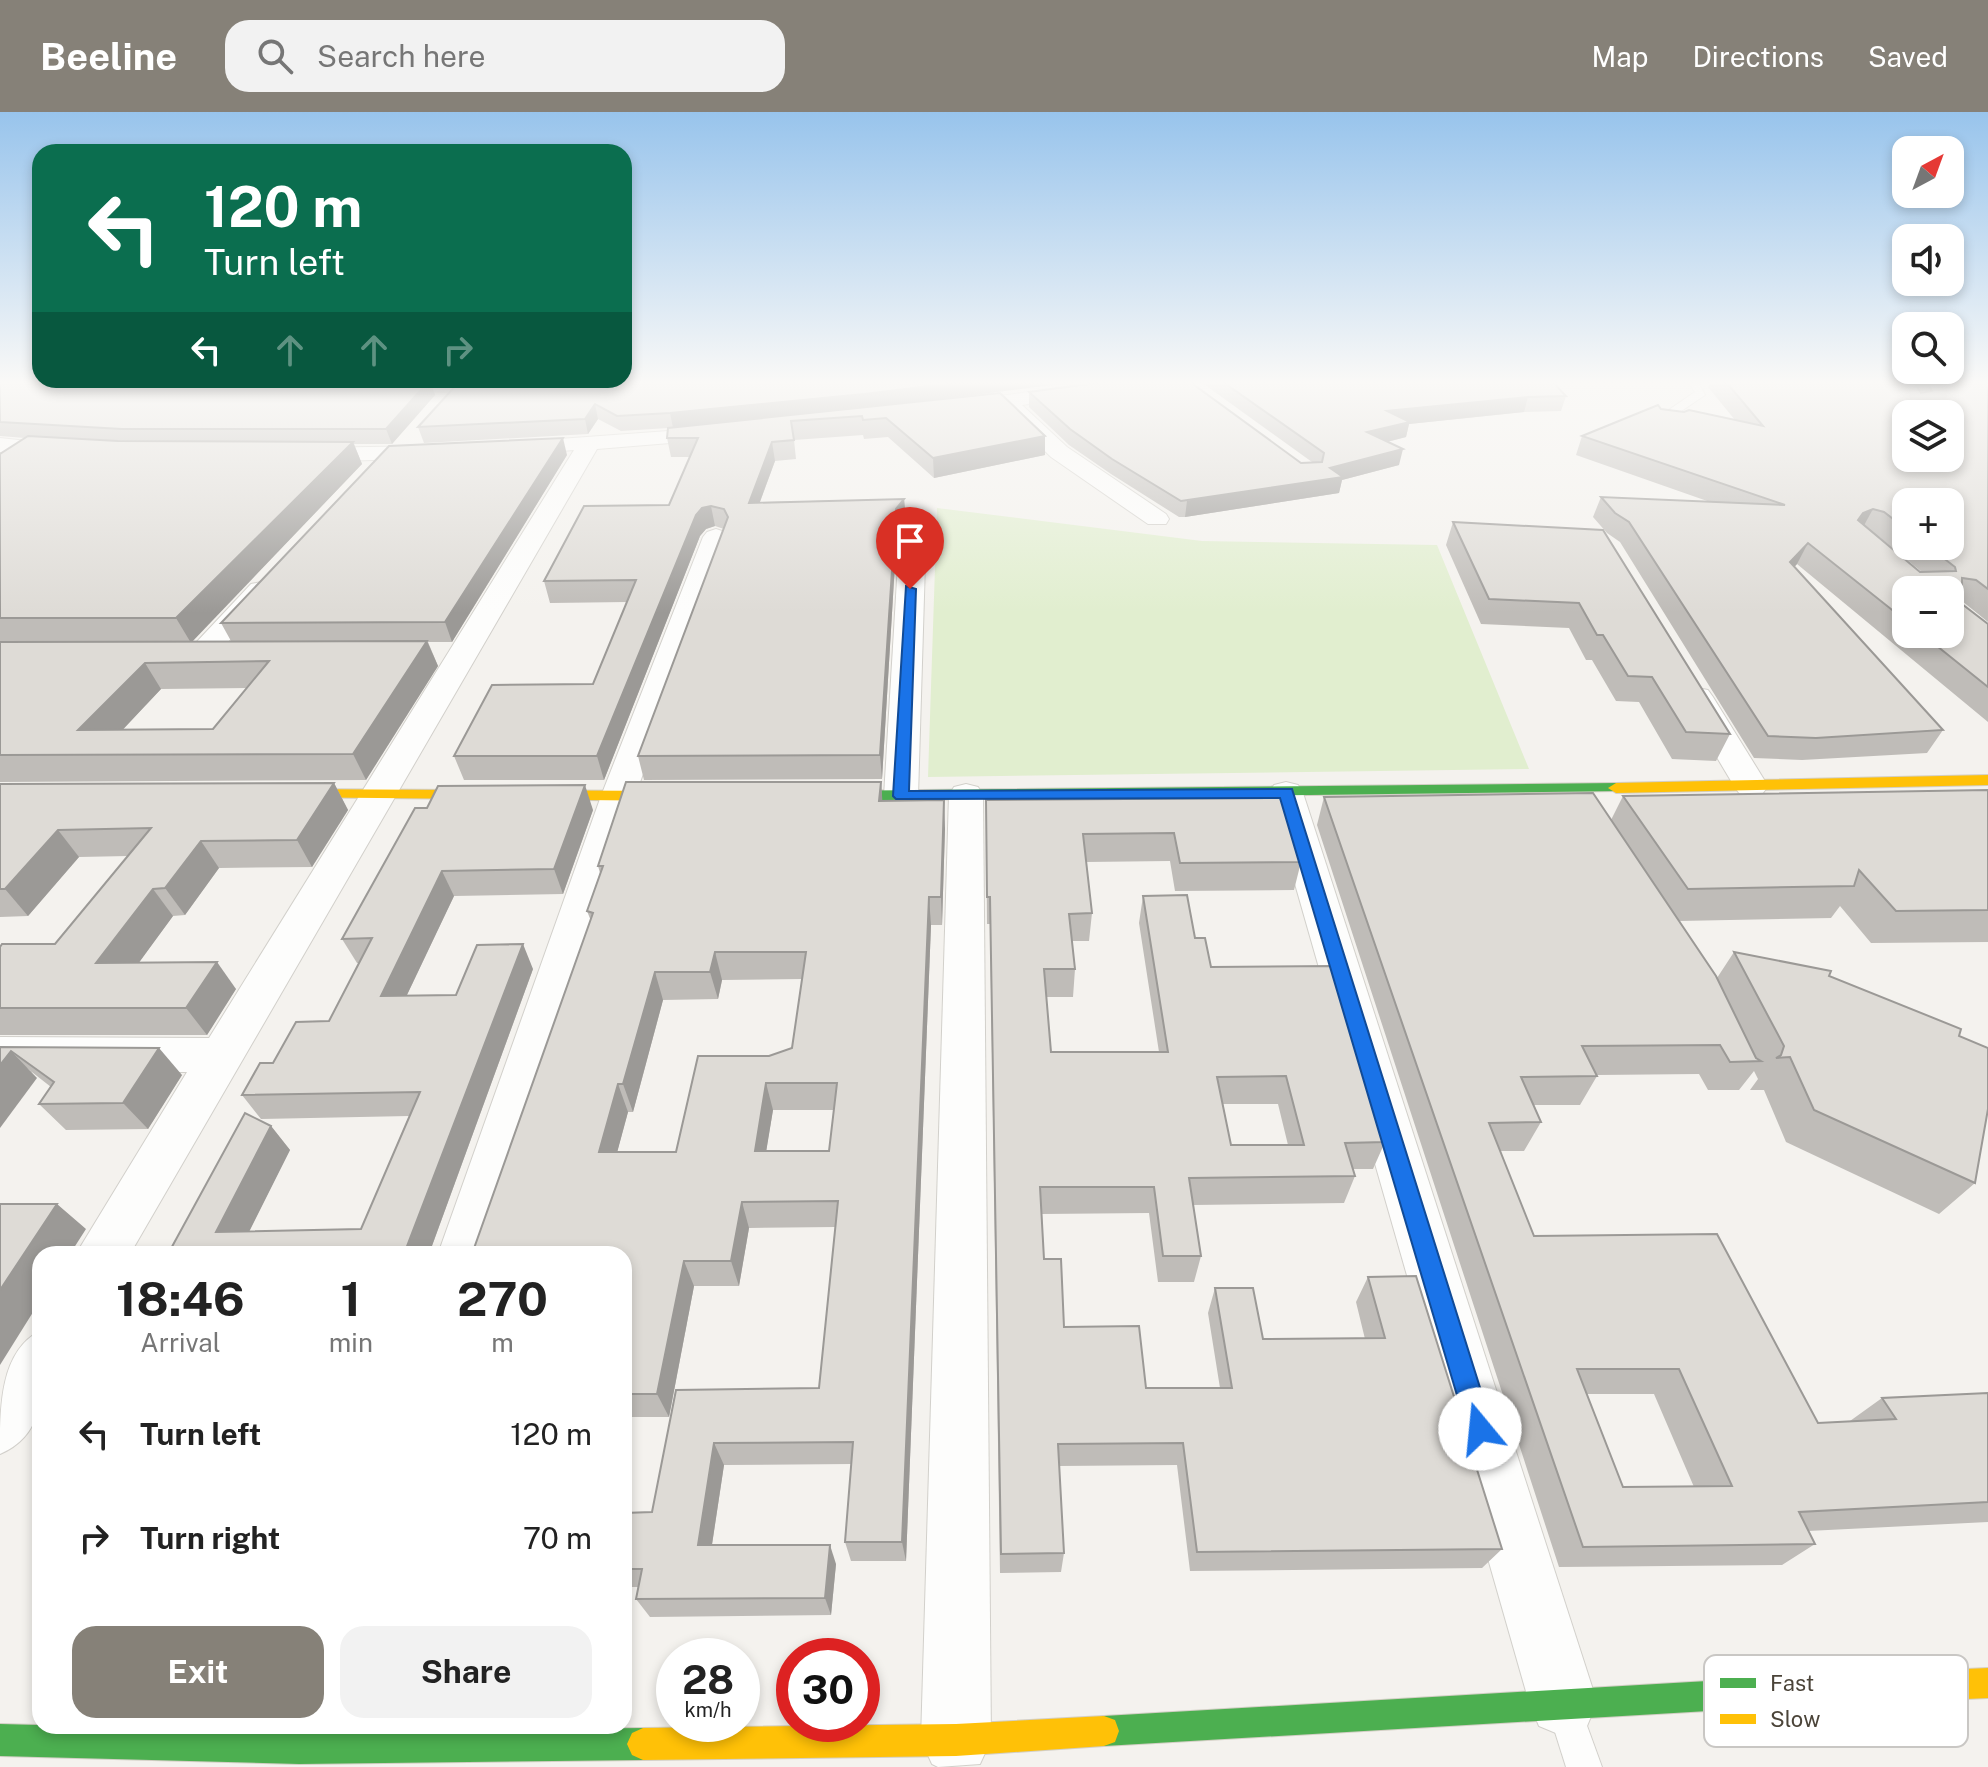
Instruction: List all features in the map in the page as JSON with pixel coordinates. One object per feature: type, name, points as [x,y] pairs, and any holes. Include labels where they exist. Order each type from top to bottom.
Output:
[{"type":"street","points":[[364,479],[387,459]]},
{"type":"street","points":[[107,1246],[377,793],[466,654],[580,459]]},
{"type":"street","points":[[1070,459],[1157,519]]},
{"type":"street","points":[[901,796],[913,530]]},
{"type":"street","points":[[467,1246],[618,796],[716,537]]},
{"type":"street","points":[[201,654],[277,573]]},
{"type":"street","points":[[170,654],[232,654]]},
{"type":"street","points":[[435,654],[466,654]]},
{"type":"street","points":[[1686,679],[1751,786]]},
{"type":"street","points":[[807,796],[1286,793],[1988,780]]},
{"type":"street","points":[[1286,793],[1563,1702]]},
{"type":"street","points":[[267,794],[696,796]]},
{"type":"street","points":[[956,1753],[966,795]]},
{"type":"street","points":[[0,1054],[221,1055]]},
{"type":"street","points":[[0,1425],[32,1371]]},
{"type":"street","points":[[1968,1684],[1988,1683]]},
{"type":"street","points":[[0,1740],[303,1737],[956,1753],[1563,1702],[1704,1696]]},
{"type":"lane","points":[[1570,789],[1586,815]]},
{"type":"lane","points":[[1563,1702],[1584,1767]]},
{"type":"green space","points":[[937,508],[1202,541],[1437,545],[1529,769],[928,777]]},
{"type":"building","points":[[0,459],[336,459],[176,618],[0,618]]},
{"type":"building","points":[[376,459],[549,459],[445,622],[221,623]]},
{"type":"building","points":[[689,459],[766,459],[749,503],[904,499],[896,509],[880,755],[638,756],[728,517],[724,509],[711,506],[702,508],[696,515],[597,756],[454,756],[492,685],[593,684],[636,580],[544,581],[584,506],[669,505]]},
{"type":"building","points":[[1112,459],[1296,459],[1301,463],[1322,462],[1323,459],[1364,459],[1330,468],[1343,477],[1181,501]]},
{"type":"building","points":[[1650,459],[1892,459],[1892,472],[1964,472],[1964,459],[1988,459],[1988,589],[1964,576],[1892,576],[1892,610],[1808,543],[1790,562],[1943,730],[1816,738],[1768,736],[1629,522],[1615,513],[1601,497],[1785,505]]},
{"type":"building","points":[[1453,522],[1603,530],[1730,734],[1686,732],[1652,677],[1628,676],[1603,635],[1597,635],[1579,603],[1489,599]]},
{"type":"building","points":[[1964,606],[1988,624],[1988,687],[1939,648],[1964,648]]},
{"type":"building","points":[[427,641],[353,754],[0,755],[0,642]],"holes":[[[269,661],[213,729],[78,730],[145,663]]]},
{"type":"building","points":[[626,782],[881,782],[879,801],[944,800],[941,897],[929,897],[902,1542],[845,1542],[853,1442],[714,1443],[698,1545],[830,1545],[825,1598],[636,1599],[642,1569],[632,1569],[632,1513],[652,1512],[676,1390],[819,1388],[838,1201],[742,1202],[731,1261],[684,1261],[657,1394],[632,1394],[632,1246],[475,1246],[593,913],[587,911],[603,866],[598,866]],"holes":[[[715,952],[806,952],[792,1048],[769,1056],[698,1056],[676,1152],[599,1152],[618,1084],[623,1084],[655,972],[710,972]],[[766,1083],[837,1083],[829,1151],[755,1151]]]},
{"type":"building","points":[[334,783],[297,840],[201,841],[165,888],[153,889],[96,963],[217,962],[186,1008],[0,1008],[2,944],[55,944],[151,828],[58,830],[5,889],[0,889],[0,784]]},
{"type":"building","points":[[585,785],[554,869],[442,871],[381,996],[456,995],[477,945],[523,944],[407,1246],[172,1246],[245,1113],[271,1126],[216,1232],[361,1229],[420,1092],[242,1095],[260,1063],[273,1063],[296,1022],[329,1021],[372,938],[342,939],[415,808],[427,808],[438,786]]},
{"type":"building","points":[[1988,790],[1988,910],[1896,911],[1859,870],[1854,886],[1688,889],[1623,796]]},
{"type":"building","points":[[1593,793],[1716,976],[1756,1058],[1761,1061],[1730,1062],[1720,1045],[1582,1046],[1597,1076],[1521,1077],[1541,1122],[1489,1123],[1534,1236],[1717,1234],[1818,1423],[1896,1419],[1882,1398],[1988,1393],[1988,1502],[1799,1512],[1815,1544],[1583,1547],[1324,797]],"holes":[[[1577,1369],[1679,1369],[1732,1486],[1623,1487]]]},
{"type":"building","points":[[1282,798],[1301,862],[1180,863],[1174,833],[1083,834],[1092,913],[1069,914],[1075,969],[1044,969],[1051,1052],[1168,1052],[1143,896],[1187,895],[1195,938],[1205,938],[1211,967],[1332,966],[1385,1142],[1345,1143],[1355,1176],[1189,1178],[1201,1256],[1163,1256],[1154,1187],[1040,1187],[1044,1259],[1061,1259],[1064,1327],[1139,1326],[1146,1388],[1232,1388],[1215,1288],[1253,1288],[1263,1339],[1385,1338],[1368,1277],[1416,1276],[1502,1549],[1197,1552],[1183,1443],[1058,1444],[1064,1553],[1001,1554],[986,800]],"holes":[[[1286,1076],[1304,1145],[1231,1145],[1217,1077]]]},
{"type":"building","points":[[1734,952],[1831,971],[1829,976],[1961,1029],[1959,1036],[1988,1048],[1988,1109],[1975,1183],[1814,1110],[1790,1057],[1776,1058],[1781,1055],[1784,1046]]},
{"type":"building","points":[[0,1047],[159,1048],[123,1103],[39,1104],[54,1082],[11,1051],[0,1065]]},
{"type":"building","points":[[0,1204],[57,1204],[0,1290]]},
{"type":"traffic: fast","points":[[823,796],[1616,788]]},
{"type":"traffic: fast","points":[[1104,1731],[1704,1696]]},
{"type":"traffic: fast","points":[[0,1740],[299,1748],[643,1744]]},
{"type":"traffic: slow","points":[[1616,788],[1988,780]]},
{"type":"traffic: slow","points":[[279,794],[682,796]]},
{"type":"traffic: slow","points":[[1968,1684],[1988,1683]]},
{"type":"traffic: slow","points":[[643,1744],[956,1740],[1104,1731]]},
{"type":"route","points":[[910,589],[901,796],[1286,793],[1480,1429]]}]
